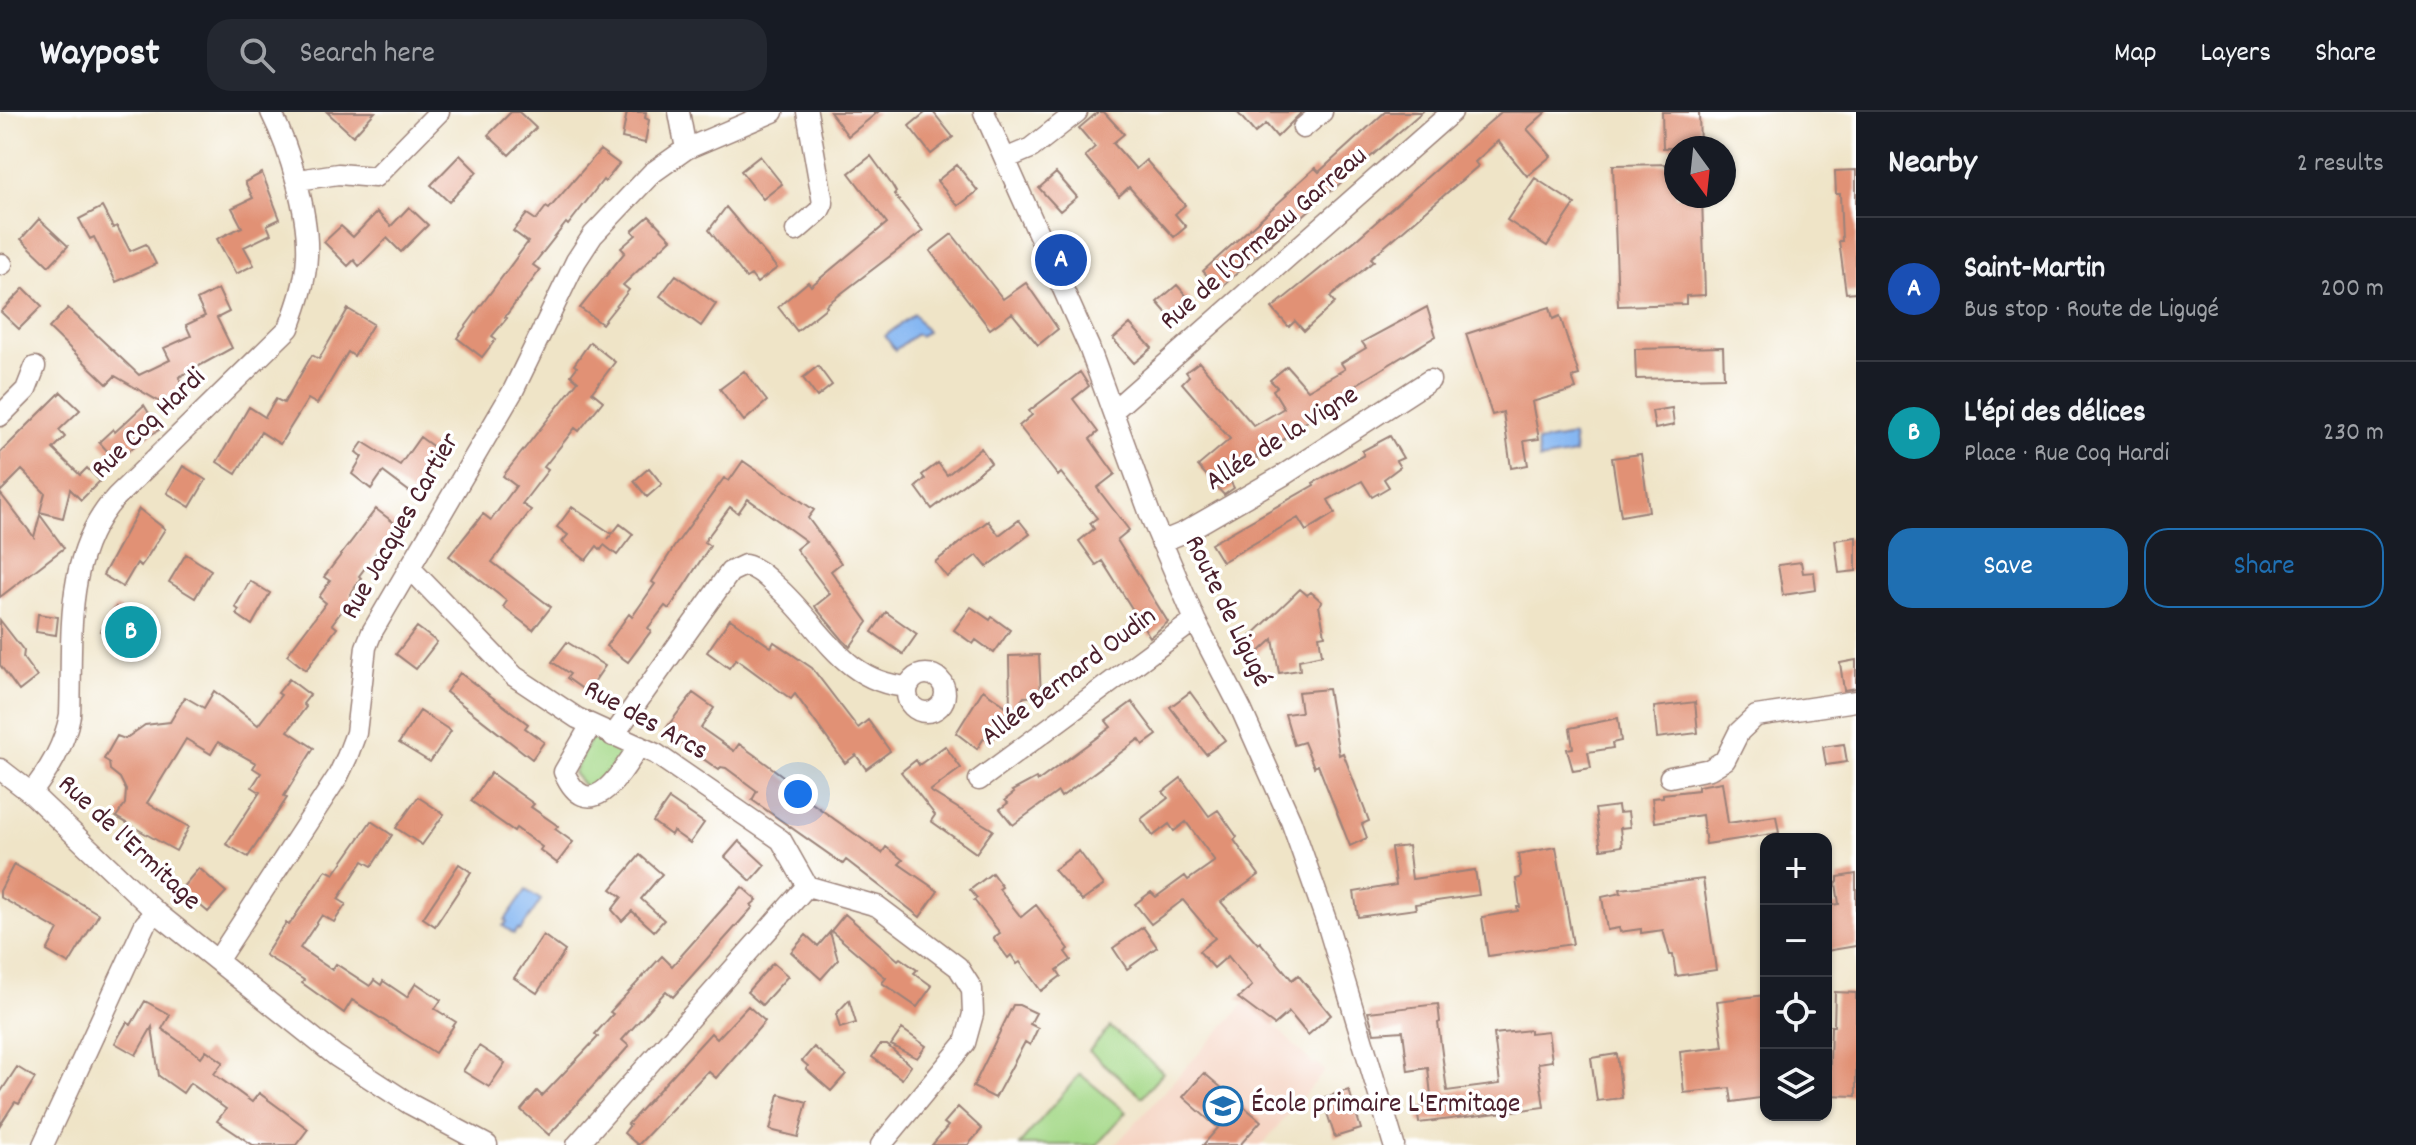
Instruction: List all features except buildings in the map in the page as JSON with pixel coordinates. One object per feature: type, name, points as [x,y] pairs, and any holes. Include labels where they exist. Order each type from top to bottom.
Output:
[{"type":"street","name":"Rue Coq Hardi","points":[[31,793],[44,779],[66,734],[70,715],[75,586],[78,564],[94,526],[116,497],[289,328],[302,291],[307,253],[298,180],[271,112]]},
{"type":"street","points":[[298,180],[338,174],[375,177],[439,112]]},
{"type":"street","points":[[679,112],[686,149]]},
{"type":"street","name":"Rue Jacques Cartier","points":[[217,961],[338,776],[356,733],[366,647],[380,616],[513,391],[581,253],[621,202],[652,173],[686,149],[773,112]]},
{"type":"street","points":[[796,231],[819,211],[823,203],[807,112]]},
{"type":"street","name":"Route de Ligugé","points":[[984,112],[1089,347],[1161,542],[1291,821],[1327,923],[1394,1145]]},
{"type":"street","points":[[1005,159],[1031,148],[1077,112]]},
{"type":"street","name":"Rue de l'Ormeau Garreau","points":[[1114,410],[1452,112]]},
{"type":"street","points":[[0,416],[26,390],[35,367]]},
{"type":"street","name":"Allée de la Vigne","points":[[1161,542],[1185,532],[1282,476],[1430,380]]},
{"type":"street","points":[[613,736],[730,572],[745,565],[761,573],[796,604],[844,660],[877,682],[908,687]]},
{"type":"street","name":"Rue des Arcs","points":[[409,567],[514,676],[591,725],[639,746],[682,771],[781,840],[807,886]]},
{"type":"street","name":"Allée Bernard Oudin","points":[[979,780],[1195,620]]},
{"type":"street","points":[[1670,777],[1710,769],[1725,760],[1739,732],[1756,716],[1856,701]]},
{"type":"street","points":[[591,725],[564,772],[571,786],[584,795],[598,796],[607,790],[639,746]]},
{"type":"street","name":"Rue de l'Ermitage","points":[[0,769],[31,793],[156,912],[336,1056],[410,1104],[487,1145]]},
{"type":"street","points":[[577,1145],[807,886],[877,906],[958,967],[972,989],[973,1014],[965,1043],[881,1145]]},
{"type":"street","points":[[43,1145],[145,924],[156,912]]},
{"type":"shaded area","name":"École primaire L'Ermitage","points":[[1244,1004],[1274,1025],[1314,1065],[1316,1063],[1325,1071],[1262,1145],[1115,1145]]},
{"type":"green space","points":[[590,739],[621,752],[623,757],[600,789],[584,786],[573,773]]},
{"type":"green space","points":[[1110,1027],[1163,1072],[1142,1097],[1089,1051]]},
{"type":"green space","points":[[1080,1074],[1126,1112],[1097,1145],[1019,1145]]},
{"type":"water","points":[[914,314],[927,332],[919,336],[916,334],[895,350],[885,336]]},
{"type":"water","points":[[1573,436],[1575,454],[1539,460],[1537,442]]},
{"type":"water","points":[[526,890],[541,900],[520,931],[518,929],[514,934],[503,926]]},
{"type":"place","name":"Saint-Martin","points":[[1061,260]]},
{"type":"place","name":"L'épi des délices","points":[[131,632]]},
{"type":"place","name":"École primaire L'Ermitage","points":[[1223,1106]]}]
